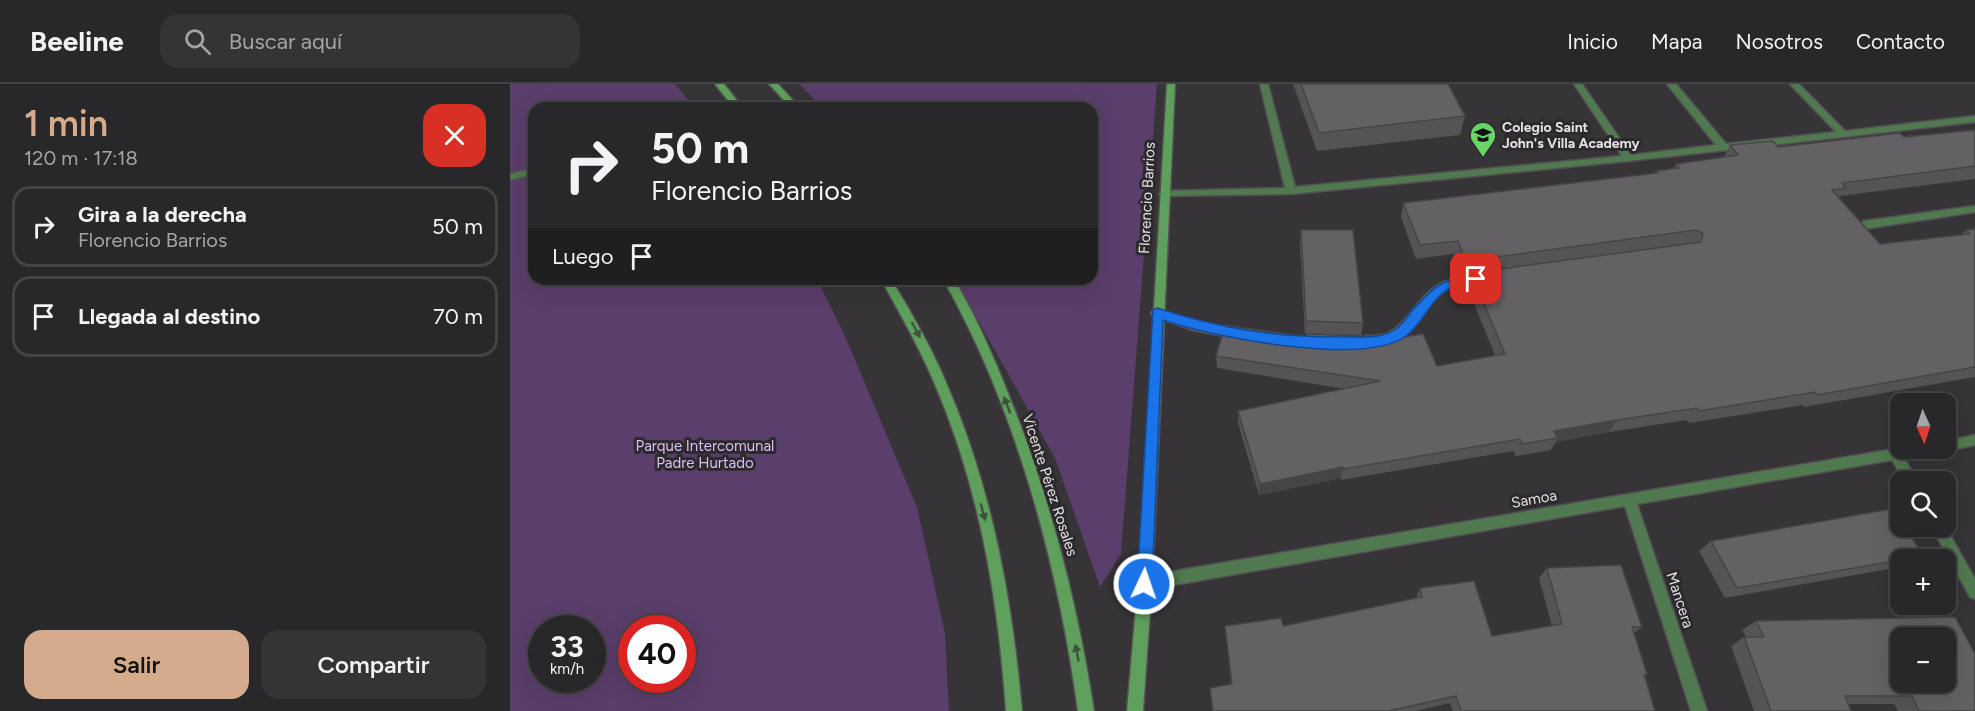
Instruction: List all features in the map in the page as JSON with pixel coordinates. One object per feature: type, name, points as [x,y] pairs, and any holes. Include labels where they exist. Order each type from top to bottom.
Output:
[{"type":"main road","points":[[719,84],[734,102]]},
{"type":"main road","points":[[773,84],[790,102]]},
{"type":"main road","name":"Florencio Barrios","points":[[1135,711],[1171,84]]},
{"type":"main road","points":[[889,285],[928,354],[951,409],[972,472],[990,540],[1005,618],[1014,711]]},
{"type":"main road","name":"Vicente Pérez Rosales","points":[[952,285],[1002,391],[1040,501],[1064,586],[1086,711]]},
{"type":"street","points":[[1264,84],[1291,191]]},
{"type":"street","points":[[1578,84],[1628,158]]},
{"type":"street","points":[[1671,84],[1723,147]]},
{"type":"street","points":[[1794,84],[1842,133]]},
{"type":"street","points":[[1164,194],[1291,191],[1628,158],[1975,119]]},
{"type":"street","points":[[510,177],[528,172]]},
{"type":"street","points":[[1864,225],[1975,209]]},
{"type":"street","points":[[1335,342],[1379,342],[1390,338],[1401,333],[1437,290],[1452,282],[1500,276]]},
{"type":"street","points":[[1157,313],[1193,326],[1256,337]]},
{"type":"street","points":[[1956,444],[1975,440]]},
{"type":"street","name":"Samoa","points":[[1144,584],[1890,456]]},
{"type":"street","name":"Mancera","points":[[1629,499],[1699,711]]},
{"type":"street","points":[[1943,537],[1975,592]]},
{"type":"green space","name":"Parque Intercomunal Padre Hurtado","points":[[510,84],[675,84],[690,102],[528,102],[528,285],[820,285],[845,336],[917,507],[945,634],[949,711],[510,711]]},
{"type":"green space","points":[[799,84],[1157,84],[1121,554],[1100,587],[1055,458],[958,285],[1098,285],[1098,102],[817,102]]},
{"type":"building","points":[[1301,84],[1448,84],[1465,116],[1319,133]]},
{"type":"building","points":[[1975,130],[1975,166],[1842,183],[1846,188],[1832,190],[1880,244],[1970,234],[1966,230],[1975,229],[1975,367],[1817,395],[1815,392],[1699,411],[1697,408],[1617,420],[1554,431],[1558,438],[1522,444],[1520,439],[1344,469],[1343,467],[1260,484],[1238,411],[1380,381],[1216,356],[1225,325],[1307,337],[1307,334],[1365,336],[1365,343],[1423,334],[1437,366],[1505,354],[1471,273],[1701,242],[1703,233],[1696,230],[1466,261],[1458,241],[1420,245],[1403,203],[1658,173],[1656,171],[1679,168],[1676,164],[1738,155],[1730,145],[1773,141],[1778,147],[1900,133],[1904,137]]},
{"type":"building","points":[[1301,230],[1353,230],[1363,323],[1306,321]]},
{"type":"building","points":[[1890,509],[1890,537],[1911,537],[1919,549],[1890,549],[1890,562],[1737,588],[1711,541]]},
{"type":"building","points":[[1621,565],[1642,627],[1632,627],[1647,674],[1644,674],[1655,711],[1461,711],[1456,696],[1388,711],[1213,711],[1210,688],[1232,684],[1225,626],[1281,618],[1283,626],[1422,597],[1420,588],[1474,581],[1492,636],[1562,624],[1547,568]]},
{"type":"building","points":[[1955,617],[1975,654],[1975,711],[1919,711],[1912,696],[1845,696],[1851,711],[1771,711],[1744,637],[1764,637],[1756,621]]},
{"type":"place","name":"Colegio Saint John's Villa Academy","points":[[1483,158]]},
{"type":"route","points":[[1144,584],[1157,313],[1193,326],[1245,336],[1302,343],[1379,342],[1401,333],[1437,290],[1452,282],[1476,279]]}]
